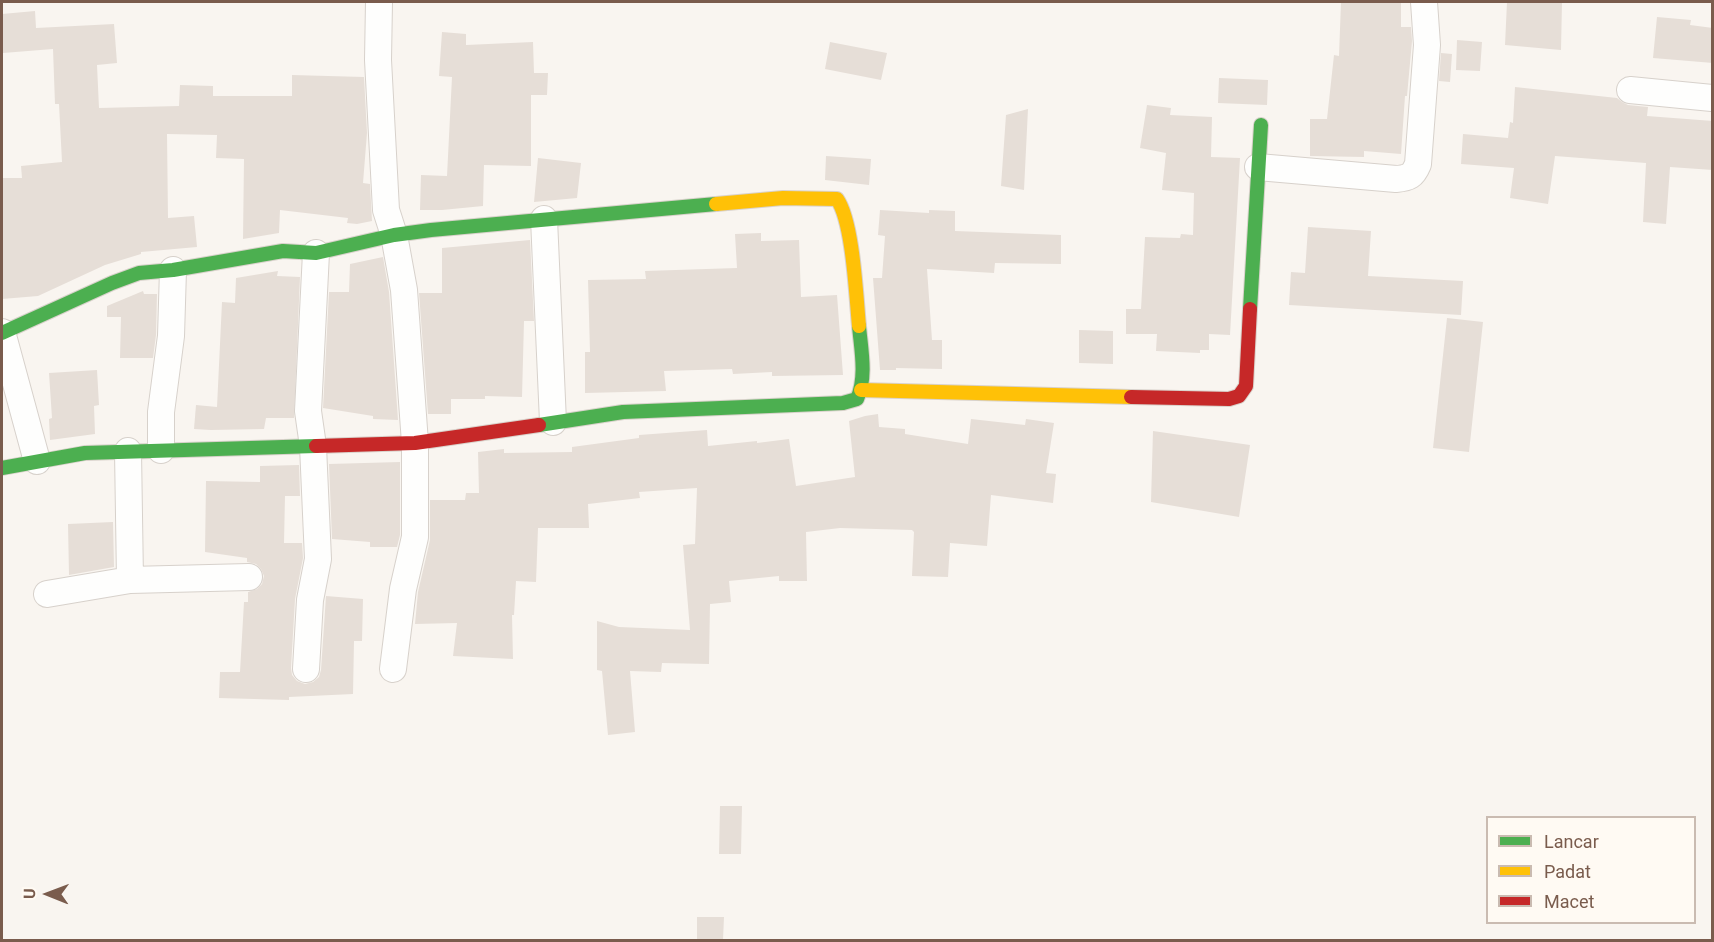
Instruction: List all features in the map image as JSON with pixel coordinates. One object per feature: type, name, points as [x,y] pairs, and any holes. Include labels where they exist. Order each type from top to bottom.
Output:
[{"type":"street","points":[[379,2],[378,60],[386,210],[394,235],[404,290],[414,443],[415,537],[403,590],[393,669]]},
{"type":"street","points":[[1258,167],[1396,179],[1408,178],[1414,173],[1418,164],[1427,45],[1424,2]]},
{"type":"street","points":[[1630,90],[1713,98]]},
{"type":"street","points":[[861,390],[1229,399],[1239,396],[1246,386],[1261,124]]},
{"type":"street","points":[[2,468],[85,453],[414,443],[624,411],[843,403],[857,399],[861,390],[862,362],[854,271],[844,209],[837,199],[783,198],[544,219],[394,235],[316,253],[283,251],[173,270],[139,273],[2,332],[37,461]]},
{"type":"street","points":[[544,219],[553,422]]},
{"type":"street","points":[[306,669],[310,600],[318,559],[313,446],[308,411],[316,253]]},
{"type":"street","points":[[161,450],[161,412],[171,336],[173,270]]},
{"type":"street","points":[[128,451],[130,580]]},
{"type":"street","points":[[47,594],[130,580],[249,577]]},
{"type":"building","points":[[1341,2],[1401,2],[1401,27],[1411,27],[1412,41],[1401,154],[1364,151],[1364,157],[1310,156],[1310,119],[1327,119],[1334,55],[1339,56]]},
{"type":"building","points":[[1507,2],[1562,2],[1561,50],[1505,45]]},
{"type":"building","points":[[35,11],[36,28],[114,24],[117,63],[97,65],[99,108],[179,106],[180,85],[213,86],[213,96],[292,96],[292,75],[364,77],[367,133],[363,183],[370,184],[372,221],[347,223],[348,218],[280,210],[279,233],[243,239],[244,159],[216,158],[217,135],[167,134],[168,218],[194,216],[197,247],[141,252],[141,254],[105,265],[38,296],[2,299],[2,178],[22,178],[21,166],[62,162],[59,104],[55,104],[53,49],[3,53],[2,14]]},
{"type":"building","points":[[1657,17],[1691,20],[1690,25],[1713,28],[1713,63],[1653,58]]},
{"type":"building","points":[[442,32],[466,34],[466,45],[533,42],[534,73],[548,73],[547,95],[531,95],[531,166],[484,165],[483,206],[420,210],[421,175],[447,176],[452,77],[439,76]]},
{"type":"building","points":[[1457,40],[1482,42],[1480,71],[1456,70]]},
{"type":"building","points":[[830,42],[887,53],[881,80],[825,69]]},
{"type":"building","points":[[1441,53],[1452,54],[1450,82],[1439,81]]},
{"type":"building","points":[[1219,78],[1268,80],[1267,105],[1218,103]]},
{"type":"building","points":[[1515,87],[1617,98],[1628,105],[1648,107],[1647,116],[1713,121],[1713,170],[1670,167],[1666,224],[1643,222],[1646,163],[1555,156],[1548,204],[1510,198],[1514,168],[1461,164],[1463,134],[1508,138],[1510,122],[1513,123]]},
{"type":"building","points":[[1147,105],[1171,108],[1170,115],[1212,117],[1211,157],[1240,158],[1230,335],[1209,334],[1209,350],[1200,350],[1200,353],[1156,351],[1157,334],[1126,334],[1126,309],[1141,309],[1145,237],[1180,238],[1181,234],[1193,235],[1194,193],[1162,190],[1166,153],[1140,148]]},
{"type":"building","points":[[1028,109],[1024,190],[1001,186],[1006,115]]},
{"type":"building","points":[[826,156],[871,159],[869,185],[825,180]]},
{"type":"building","points":[[538,158],[581,163],[577,198],[534,202]]},
{"type":"building","points":[[880,210],[929,213],[929,210],[955,211],[955,231],[1061,235],[1061,264],[995,263],[994,273],[927,269],[932,340],[942,340],[942,369],[880,370],[873,278],[882,278],[885,236],[878,235]]},
{"type":"building","points":[[1308,227],[1371,231],[1368,276],[1463,281],[1461,315],[1289,305],[1291,272],[1305,273]]},
{"type":"building","points":[[761,233],[761,241],[799,240],[801,297],[837,295],[843,375],[772,376],[772,372],[733,374],[732,369],[664,371],[666,391],[585,393],[585,352],[590,352],[588,280],[646,279],[645,271],[737,268],[735,234]]},
{"type":"building","points":[[530,240],[534,321],[524,321],[522,397],[485,396],[485,399],[451,399],[451,414],[428,414],[419,293],[442,293],[442,248]]},
{"type":"building","points":[[383,257],[389,292],[398,420],[373,419],[373,416],[323,408],[329,292],[349,292],[350,264]]},
{"type":"building","points":[[278,271],[277,276],[300,277],[294,418],[266,418],[264,429],[194,429],[196,405],[217,407],[222,302],[235,303],[236,278]]},
{"type":"building","points":[[143,291],[144,294],[157,294],[153,358],[120,358],[121,317],[107,317],[107,306]]},
{"type":"building","points":[[1447,318],[1483,322],[1469,452],[1433,448]]},
{"type":"building","points":[[1079,330],[1113,331],[1113,364],[1079,363]]},
{"type":"building","points":[[97,370],[99,405],[94,406],[95,434],[50,440],[49,419],[52,418],[49,373]]},
{"type":"building","points":[[878,414],[879,427],[905,429],[905,434],[968,444],[971,419],[1025,425],[1026,419],[1054,423],[1046,473],[1056,474],[1053,503],[991,495],[987,546],[950,543],[948,577],[912,576],[914,532],[912,530],[840,528],[806,532],[807,581],[779,581],[779,576],[729,581],[731,602],[710,604],[709,664],[662,663],[661,672],[630,671],[635,732],[608,735],[602,671],[597,670],[597,621],[619,627],[690,630],[683,545],[695,544],[697,488],[639,492],[640,498],[588,504],[589,528],[538,528],[536,582],[516,581],[514,615],[512,615],[513,659],[453,656],[457,623],[415,624],[418,592],[430,540],[430,500],[465,500],[466,493],[479,493],[478,452],[504,449],[504,453],[572,452],[572,447],[639,438],[639,435],[707,430],[708,446],[789,439],[796,486],[855,477],[849,421]]},
{"type":"building","points":[[1153,431],[1250,445],[1239,517],[1151,502]]},
{"type":"building","points":[[400,462],[400,535],[397,547],[370,547],[370,542],[332,539],[329,464]]},
{"type":"building","points":[[299,465],[300,496],[285,496],[284,543],[302,543],[303,558],[295,599],[292,675],[297,681],[305,684],[319,677],[326,596],[363,599],[362,641],[354,641],[353,694],[289,697],[289,700],[219,698],[220,672],[240,672],[244,602],[248,602],[248,592],[257,589],[262,584],[264,576],[256,564],[247,562],[247,558],[205,552],[206,481],[260,482],[260,466]]},
{"type":"building","points":[[113,522],[114,567],[69,575],[68,524]]},
{"type":"building","points":[[720,806],[742,806],[741,854],[719,854]]},
{"type":"building","points":[[697,917],[724,917],[723,940],[697,940]]},
{"type":"traffic: fast","points":[[1250,309],[1261,125]]},
{"type":"traffic: fast","points":[[2,333],[139,273],[173,270],[283,251],[316,253],[394,235],[431,230],[716,204]]},
{"type":"traffic: fast","points":[[539,425],[623,412],[843,403],[857,399],[863,372],[859,326]]},
{"type":"traffic: fast","points":[[2,468],[85,453],[316,446]]},
{"type":"traffic: slow","points":[[716,204],[783,198],[837,199],[847,224],[850,241],[859,326]]},
{"type":"traffic: slow","points":[[861,390],[1131,397]]},
{"type":"traffic: jam","points":[[1131,397],[1229,399],[1239,396],[1246,386],[1250,309]]},
{"type":"traffic: jam","points":[[316,446],[415,443],[539,425]]}]
